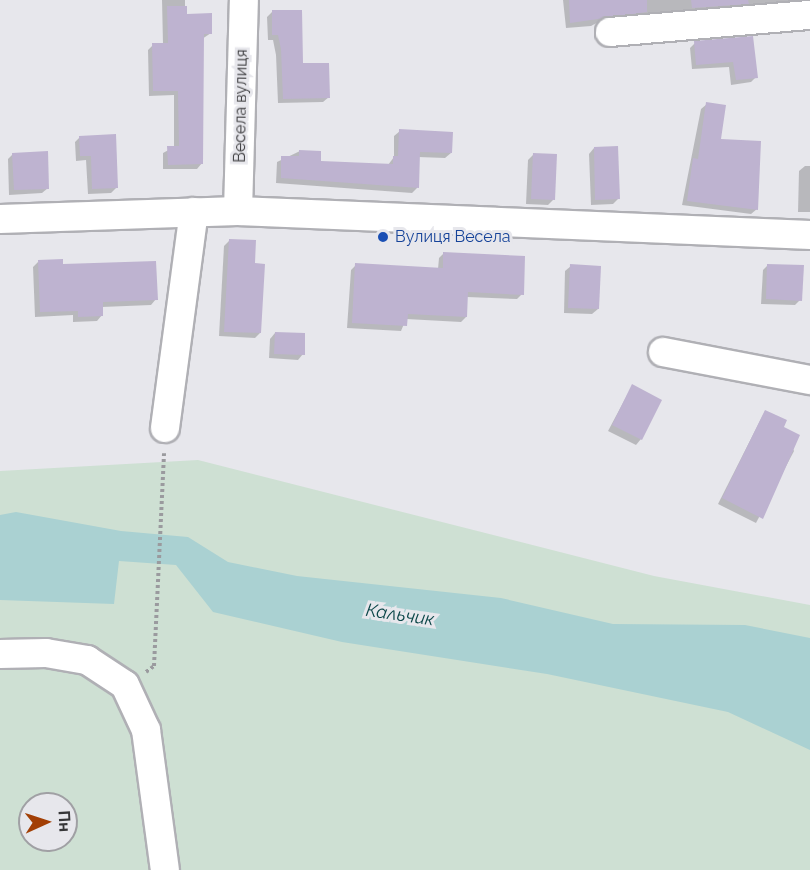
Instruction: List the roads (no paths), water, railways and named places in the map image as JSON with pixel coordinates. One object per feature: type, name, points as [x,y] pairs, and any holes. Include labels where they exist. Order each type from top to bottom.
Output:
[{"type":"street","name":"Весела вулиця","points":[[238,212],[244,0]]},
{"type":"street","points":[[609,32],[810,15]]},
{"type":"street","points":[[165,428],[194,212]]},
{"type":"street","points":[[0,219],[238,212],[810,235]]},
{"type":"street","points":[[663,352],[810,380]]},
{"type":"street","points":[[0,654],[46,653],[87,660],[125,685],[146,730],[165,870]]},
{"type":"water","name":"Кальчик","points":[[16,512],[121,531],[188,537],[228,562],[297,576],[501,598],[613,624],[745,625],[810,638],[810,750],[728,712],[547,674],[342,642],[213,612],[176,565],[119,561],[114,604],[0,600],[0,515]]},
{"type":"place","name":"Вулиця Весела","points":[[383,237]]}]
